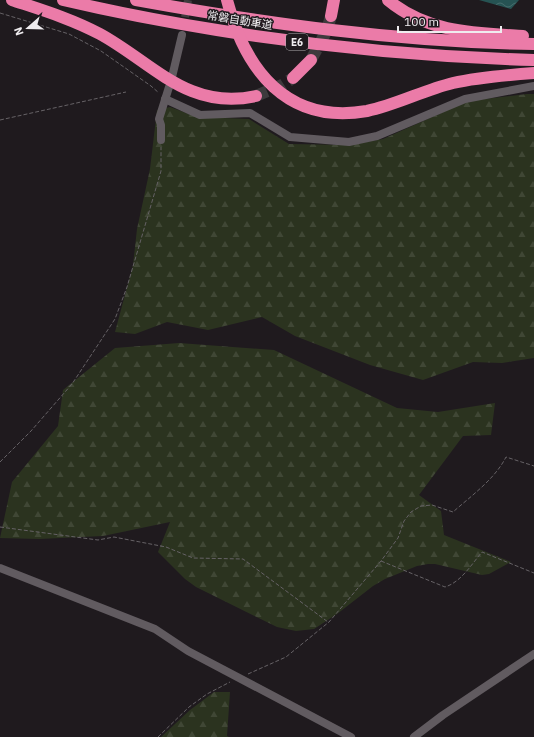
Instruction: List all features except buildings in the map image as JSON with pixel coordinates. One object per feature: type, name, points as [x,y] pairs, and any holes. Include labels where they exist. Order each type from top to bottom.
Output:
[{"type":"highway","points":[[12,0],[64,17],[100,33],[176,85],[197,93],[222,99],[256,96]]},
{"type":"highway","name":"常磐自動車道","points":[[63,0],[125,14],[197,27],[339,47],[441,56],[534,60]]},
{"type":"highway","name":"常磐自動車道","points":[[136,0],[259,21],[341,32],[480,43],[534,44]]},
{"type":"highway","points":[[227,0],[248,56],[266,80],[285,96],[308,108],[338,113],[366,111],[380,108],[444,86],[473,79],[534,74]]},
{"type":"highway","points":[[331,16],[334,0]]},
{"type":"highway","points":[[388,0],[410,16],[442,28],[458,31],[534,37]]},
{"type":"highway","points":[[293,78],[311,60]]},
{"type":"street","points":[[172,76],[182,35]]},
{"type":"street","points":[[165,99],[200,115],[250,113],[290,137],[349,142],[377,136],[465,99],[534,86]]},
{"type":"street","points":[[160,140],[161,124],[159,119],[169,88]]},
{"type":"street","points":[[0,568],[155,628],[188,651],[351,737]]},
{"type":"street","points":[[414,737],[443,715],[534,654]]},
{"type":"path","points":[[0,13],[69,34],[101,51],[151,86],[165,99]]},
{"type":"path","points":[[0,120],[126,92]]},
{"type":"path","points":[[0,462],[31,431],[72,384],[115,319],[127,288],[161,171],[160,140]]},
{"type":"path","points":[[158,737],[189,707],[207,694],[239,677],[286,657],[329,622],[381,561],[398,538],[404,521],[416,508],[425,505],[432,505],[453,512],[484,484],[502,465],[506,457],[534,466]]},
{"type":"path","points":[[0,527],[98,540],[114,537],[166,547],[193,558],[243,559],[329,622]]},
{"type":"path","points":[[381,561],[445,587],[462,576],[482,552],[534,573]]},
{"type":"green space","points":[[534,94],[534,358],[502,363],[473,362],[423,380],[370,365],[295,336],[262,317],[208,330],[167,322],[135,334],[115,332],[133,265],[137,229],[150,169],[157,110],[170,107],[197,117],[249,119],[289,144],[349,145],[383,139],[468,101]]},
{"type":"green space","points":[[179,343],[274,350],[397,408],[438,412],[495,403],[491,435],[463,436],[419,495],[441,511],[444,535],[511,562],[489,574],[482,575],[435,564],[417,566],[385,579],[373,586],[337,614],[314,629],[296,631],[277,627],[196,587],[185,579],[158,552],[170,522],[103,536],[39,539],[0,538],[12,482],[58,426],[63,390],[115,348]]},
{"type":"green space","points":[[214,692],[230,692],[227,736],[229,737],[161,737],[190,710]]},
{"type":"water","points":[[479,0],[519,0],[511,9]]},
{"type":"tunnel","points":[[183,29],[188,0]]},
{"type":"tunnel","points":[[311,60],[327,30],[331,16]]},
{"type":"tunnel","points":[[256,96],[282,85],[293,78]]}]
